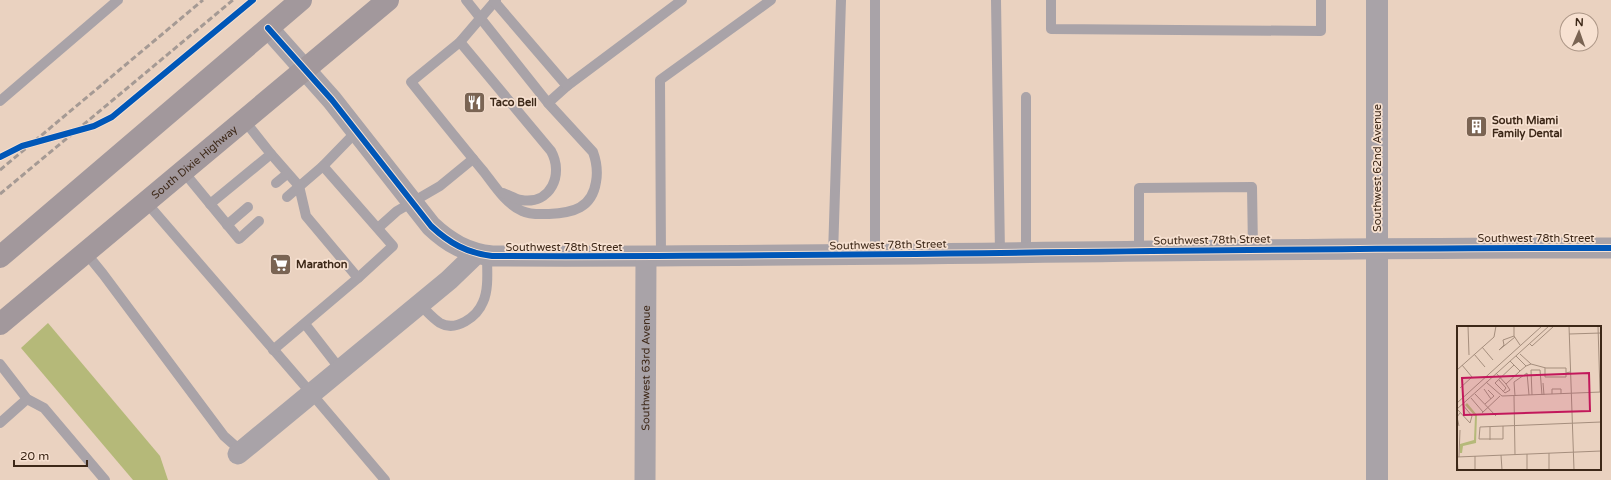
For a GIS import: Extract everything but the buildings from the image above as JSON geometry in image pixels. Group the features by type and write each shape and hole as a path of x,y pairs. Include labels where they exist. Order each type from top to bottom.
{"highway":[{"path":"0,256 301,0"},
{"name":"South Dixie Highway","path":"0,324 388,0"}],"street":[{"name":"Southwest 62nd Avenue","path":"1377,0 1377,480"},
{"name":"Southwest 78th Street","path":"268,28 357,131 431,226 448,242 457,247 482,255 654,257 1377,248 1611,248"},
{"path":"239,452 419,304 482,255"},
{"name":"Southwest 63rd Avenue","path":"645,480 654,257"}],"lane":[{"path":"0,101 118,0"},
{"path":"466,0 480,17 548,103 593,152 597,161 598,172 596,187 591,200 579,208 568,212 539,214 524,212 514,207 500,192 411,82 460,42 480,17 495,1 567,86"},
{"path":"548,103 567,86 682,0"},
{"path":"654,257 660,80 771,0"},
{"path":"833,255 841,0"},
{"path":"875,0 875,255"},
{"path":"996,0 1000,253"},
{"path":"1051,0 1051,29 1321,31 1321,0"},
{"path":"460,42 551,151 556,163 556,176 553,185 540,197 531,200 521,200 500,192"},
{"path":"1026,97 1026,253"},
{"path":"244,120 287,174 299,186 306,216 358,278"},
{"path":"287,197 323,166 357,131"},
{"path":"210,204 271,154"},
{"path":"378,228 397,211 440,186 473,159"},
{"path":"273,350 305,324 393,246 323,166"},
{"path":"184,171 239,239 260,221"},
{"path":"276,183 287,174"},
{"path":"1139,251 1139,188 1252,187 1253,250"},
{"path":"146,202 385,480"},
{"path":"227,225 248,207"},
{"path":"86,253 224,436 239,452"},
{"path":"419,304 433,317 446,325 454,325 471,319 484,302 486,284 482,255"},
{"path":"305,324 340,369"},
{"path":"0,364 27,399 44,408 105,480"},
{"path":"0,423 27,399"}],"shaded area":[{"path":"48,323 160,456 168,480 133,480 21,348"}],"railway":[{"path":"0,170 203,0"},
{"path":"0,194 233,0"}],"cycle path":[{"path":"0,157 22,146 94,126 112,117 253,0"},
{"path":"268,28 332,100 431,226 452,242 466,250 483,255 632,256 1331,249 1611,248"}],"place":[{"name":"Taco Bell","path":"475,102"},
{"name":"South Miami Family Dental","path":"1476,126"},
{"name":"Marathon","path":"280,264"}]}
